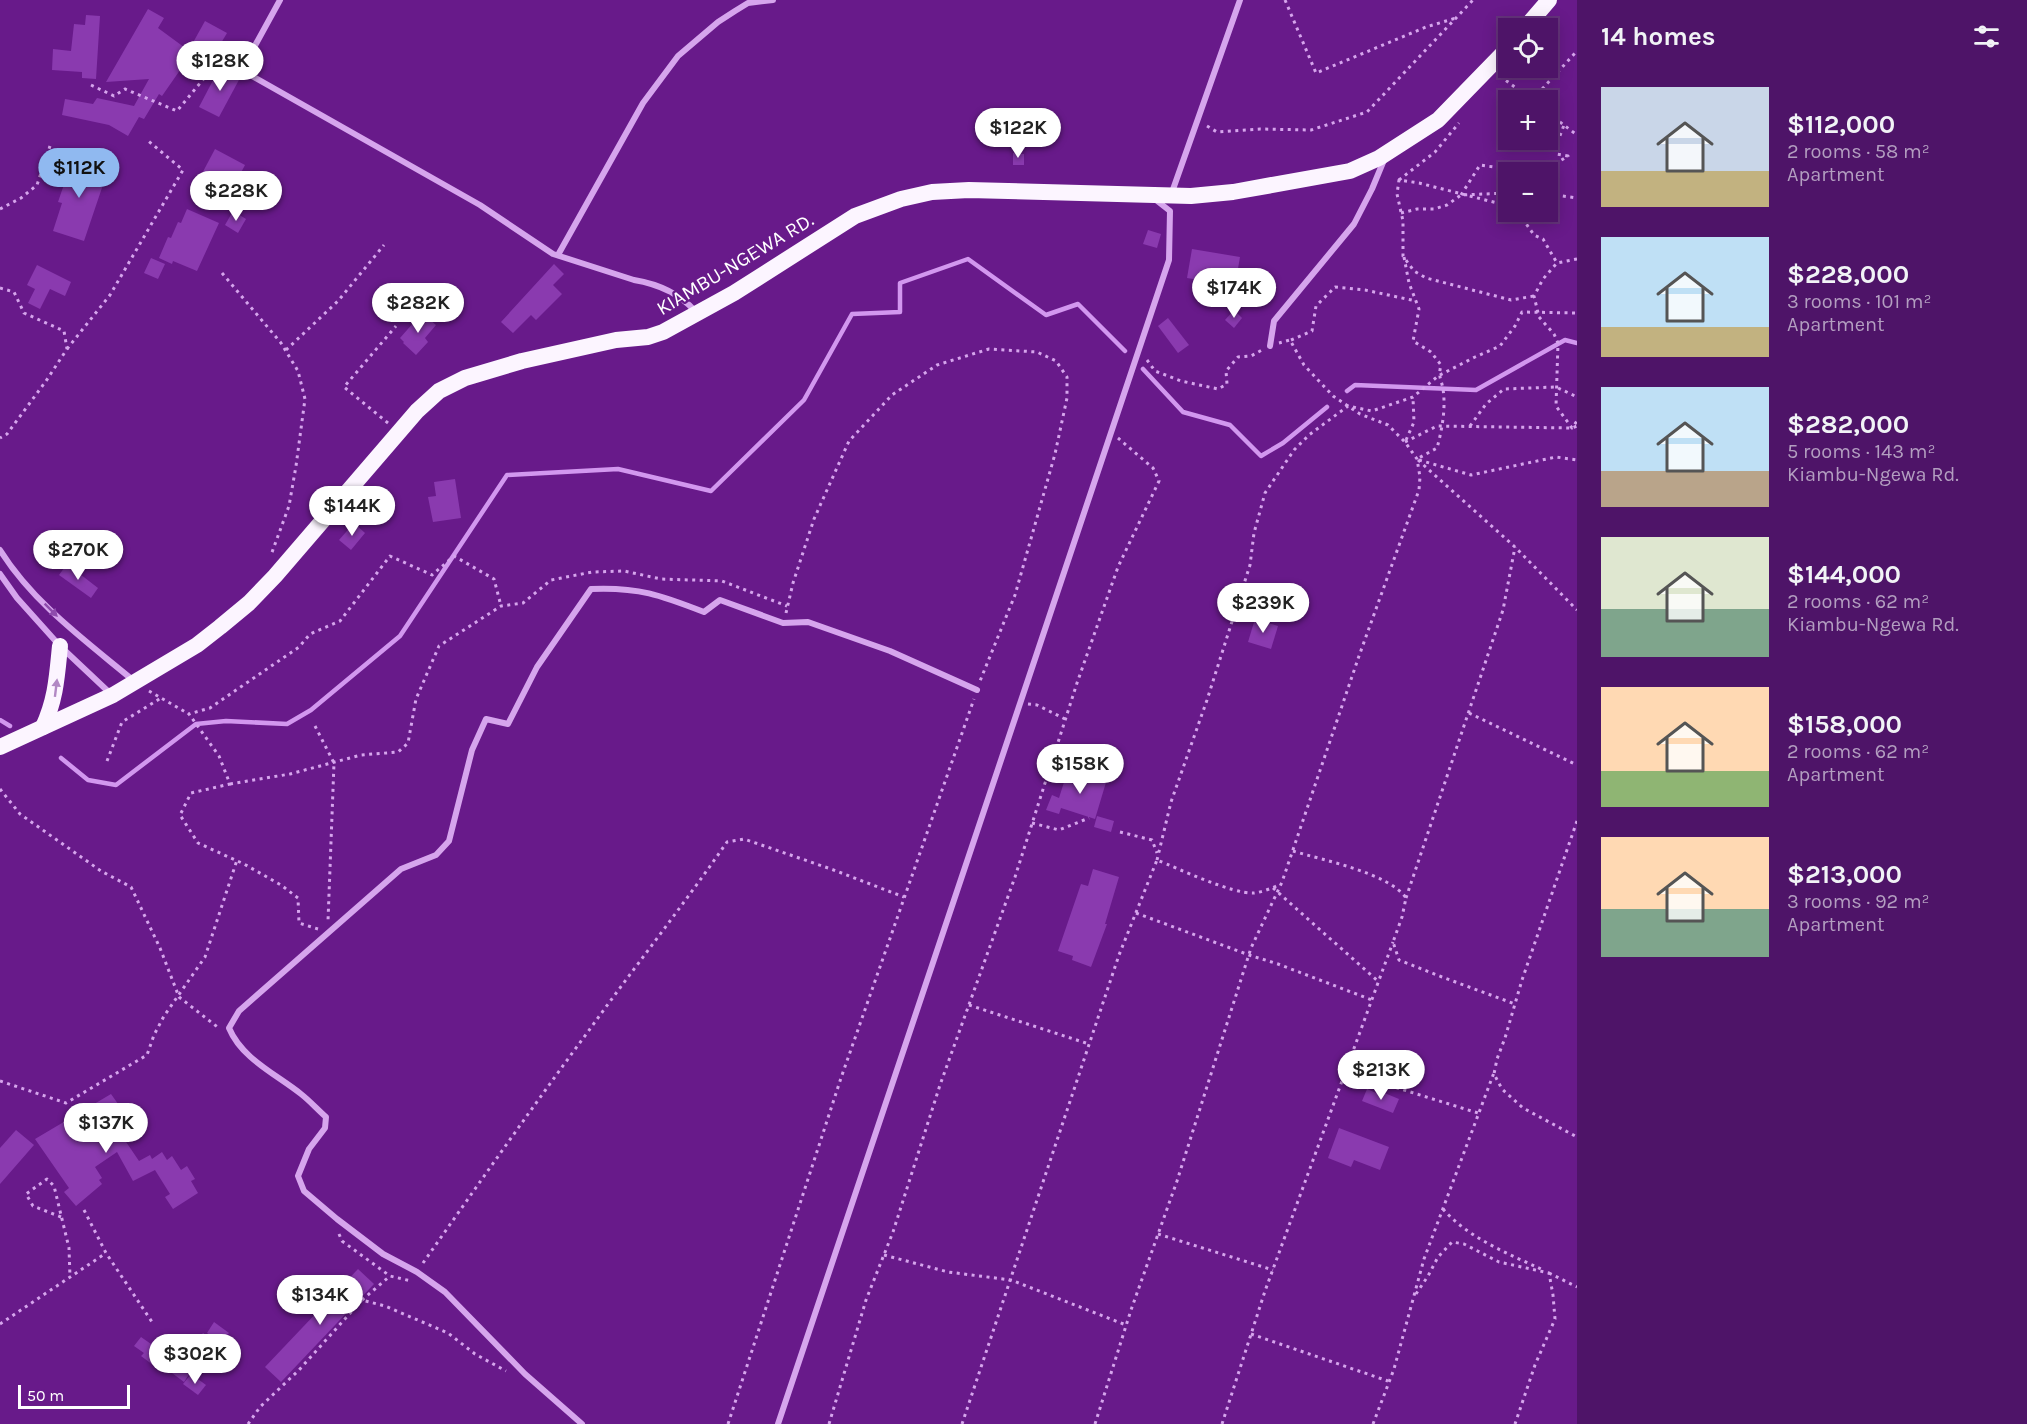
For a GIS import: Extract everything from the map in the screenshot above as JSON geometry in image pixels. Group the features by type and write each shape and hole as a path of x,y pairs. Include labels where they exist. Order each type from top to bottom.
{"highway":[{"path":"1534,18 1549,0"},
{"name":"KIAMBU-NGEWA RD.","path":"0,747 113,695 196,645 249,603 417,411 439,392 465,378 522,361 616,340 648,337 663,332 697,314 855,216 901,199 933,192 969,190 1191,196 1233,192 1350,171 1386,154 1438,120 1498,60"},
{"path":"43,727 52,708 60,646"}],"street":[{"path":"280,0 246,62 246,68 252,76 480,205 558,255 634,280 647,282 675,293 685,300 697,314"},
{"path":"558,255 643,103 678,56 718,22 748,3 773,0"},
{"path":"1170,195 1240,0"},
{"path":"1270,346 1274,321 1354,224 1372,189 1386,154"},
{"path":"778,1424 1169,260 1170,211 1160,202 1141,195"},
{"path":"0,550 10,567 55,615 134,682"},
{"path":"0,574 17,598 60,646 113,695"},
{"path":"582,1424 525,1374 439,1288 417,1272 383,1254 304,1191 298,1176 309,1149 325,1128 326,1117 301,1094 260,1066 234,1039 229,1028 239,1011 401,868 436,855 449,840 472,750 486,719 508,724 537,667 591,589 619,588 646,591 704,612 720,600 783,623 808,622 890,651 977,690"}],"path":[{"path":"1285,0 1316,73 1426,27 1456,18"},
{"path":"1197,120 1217,132 1260,129 1311,130 1367,112 1473,0"},
{"path":"1541,90 1577,51"},
{"path":"91,85 114,96 125,89 177,111 220,58 246,68"},
{"path":"1490,68 1519,90"},
{"path":"1558,120 1577,135"},
{"path":"1401,213 1447,205 1461,195 1480,165 1528,172 1550,167 1568,156 1557,154 1558,141 1564,125"},
{"path":"0,438 7,434 14,425 67,349 110,295 183,170 146,139"},
{"path":"0,209 21,198 37,185 50,146"},
{"path":"1417,459 1437,448 1442,426 1443,389 1438,376 1441,365 1431,352 1413,341 1419,309 1403,256 1401,213 1397,194 1400,180 1498,203"},
{"path":"1461,195 1498,193"},
{"path":"1558,195 1577,198"},
{"path":"1525,222 1534,235 1543,239 1557,263"},
{"path":"285,350 338,301 384,245"},
{"path":"1403,256 1414,271 1426,278 1511,300 1534,296"},
{"path":"1572,428 1556,406 1558,343 1554,334 1539,317 1534,296 1543,279 1557,263 1577,260"},
{"path":"222,273 254,309 285,350 298,371 305,399 288,506 270,559"},
{"path":"1139,349 1155,371 1180,381 1218,389 1227,384 1226,371 1238,357 1251,356 1270,346 1312,331 1316,306 1335,287 1365,290 1416,301"},
{"path":"0,288 14,292 24,313 64,331 67,349"},
{"path":"962,1424 1089,1044 1157,860 1171,802 1207,700 1250,565 1254,533 1265,494 1294,450 1309,435 1348,406 1372,411 1413,397 1438,376 1500,346 1522,312 1577,313"},
{"path":"396,326 344,387 398,432"},
{"path":"1290,340 1304,365 1333,396 1360,414 1388,425 1405,442 1417,459 1515,548 1577,610"},
{"path":"728,1424 841,1078 977,690 1015,595 1055,454 1067,398 1067,377 1056,361 1037,352 989,349 937,365 892,395 849,441 814,519 793,583 783,623"},
{"path":"1470,426 1486,404 1504,389 1556,387 1577,397"},
{"path":"1405,442 1414,422 1413,397"},
{"path":"1572,428 1577,421"},
{"path":"1405,442 1437,426 1572,428 1577,426"},
{"path":"829,1424 866,1299 893,1232 940,1084 1032,823 1065,719 1119,567 1159,481 1153,468 1110,432"},
{"path":"1417,459 1471,475 1556,457 1577,460"},
{"path":"1095,1424 1126,1325 1177,1181 1249,955 1282,882 1359,656 1419,490 1420,477 1417,459"},
{"path":"1222,1424 1273,1270 1394,942 1406,898 1503,610 1515,548"},
{"path":"189,714 210,708 299,647 310,634 340,621 390,556 432,575 454,556 494,579 501,606"},
{"path":"315,726 334,764 328,932 299,924 298,898 281,885 237,860 198,843 180,816 191,793 334,764 361,754 398,752 408,743 416,699 439,646 501,606 523,603 551,580 592,572 624,571 661,579 722,581 787,606"},
{"path":"134,682 189,714 219,756 230,784"},
{"path":"107,761 122,722 161,698"},
{"path":"1020,703 1037,705 1065,719"},
{"path":"1469,713 1577,765"},
{"path":"0,789 20,814 100,871 131,887 160,948 178,997 234,1039"},
{"path":"1032,823 1059,830 1089,818"},
{"path":"1373,1424 1389,1381 1424,1259 1495,1070 1577,821"},
{"path":"1120,832 1152,840 1158,854"},
{"path":"417,1272 494,1159 524,1122 585,1034 727,842 744,839 904,897"},
{"path":"1293,851 1366,873 1399,888 1406,898"},
{"path":"0,1081 66,1103 147,1055 159,1025 205,957 237,860"},
{"path":"1157,860 1233,889 1253,893 1273,888 1282,882"},
{"path":"1273,888 1378,982"},
{"path":"1136,913 1372,1000"},
{"path":"1394,942 1400,960 1442,978 1515,1004"},
{"path":"969,1005 1089,1044"},
{"path":"1495,1070 1494,1074 1502,1089 1523,1108 1577,1137"},
{"path":"1346,1072 1479,1113"},
{"path":"61,1216 33,1206 26,1194 47,1179 54,1186 69,1248 70,1277"},
{"path":"1443,1209 1451,1219 1475,1235 1512,1256 1577,1287"},
{"path":"84,1210 106,1253 152,1322"},
{"path":"1158,1234 1273,1270"},
{"path":"1414,1298 1438,1257 1452,1242 1464,1244 1499,1262 1549,1273"},
{"path":"0,1324 106,1253"},
{"path":"884,1255 948,1272 1011,1280 1126,1325"},
{"path":"1515,1424 1535,1365 1555,1319 1549,1273"},
{"path":"248,1424 260,1407 299,1370 362,1300 390,1276 439,1288"},
{"path":"362,1300 386,1306 448,1333 475,1353 515,1376"},
{"path":"1251,1334 1389,1381"}],"building":[{"path":"148,9 164,18 158,28 192,53 162,96 159,94 144,119 139,117 128,136 109,125 62,115 65,99 93,104 97,98 134,106 149,79 106,82"},
{"path":"86,15 100,16 96,79 82,78 82,72 52,70 53,49 71,51 74,24 85,25"},
{"path":"205,21 227,33 211,60 190,48"},
{"path":"220,67 240,78 219,117 199,107"},
{"path":"215,149 245,165 228,197 198,181"},
{"path":"1013,153 1024,154 1024,165 1013,165"},
{"path":"73,158 108,170 84,241 53,231 62,203 58,202"},
{"path":"187,209 219,223 197,271 159,258 168,237 171,238"},
{"path":"233,211 246,219 238,233 225,225"},
{"path":"1148,230 1161,234 1157,248 1143,244"},
{"path":"1192,249 1240,257 1235,286 1187,278"},
{"path":"151,258 165,264 158,279 144,273"},
{"path":"554,264 564,274 553,285 562,294 536,320 531,315 513,333 501,322"},
{"path":"37,265 71,282 65,296 50,289 40,309 28,303 35,289 27,285"},
{"path":"1234,310 1242,318 1234,328 1225,320"},
{"path":"422,313 436,325 425,338 428,342 416,355 400,338"},
{"path":"1168,318 1189,345 1178,353 1158,326"},
{"path":"455,479 461,518 433,522 428,497 436,496 434,482"},
{"path":"383,489 394,498 381,514 370,505"},
{"path":"354,523 365,533 351,550 339,540"},
{"path":"67,564 98,588 91,598 59,575"},
{"path":"1255,619 1278,626 1271,649 1248,642"},
{"path":"1074,769 1107,779 1095,819 1061,808 1059,814 1046,810 1052,795 1059,798 1065,779 1070,780"},
{"path":"1097,816 1114,821 1111,832 1094,827"},
{"path":"1093,869 1119,877 1105,924 1107,924 1091,967 1072,960 1073,956 1058,951 1081,884 1088,886"},
{"path":"1367,1089 1399,1099 1393,1113 1362,1101"},
{"path":"111,1094 133,1125 120,1133 139,1161 150,1155 152,1159 162,1152 167,1160 172,1156 181,1170 187,1166 195,1179 191,1181 198,1193 173,1209 165,1197 170,1194 155,1170 133,1181 117,1152 95,1167 102,1178 99,1180 102,1184 76,1206 64,1192 69,1188 35,1139"},
{"path":"1339,1128 1389,1147 1380,1170 1354,1160 1351,1167 1328,1158"},
{"path":"16,1130 34,1145 0,1184 0,1148"},
{"path":"358,1269 374,1284 281,1382 265,1367"},
{"path":"214,1322 229,1333 221,1343 207,1333"},
{"path":"203,1333 214,1341 206,1352 195,1344"},
{"path":"141,1337 151,1344 153,1341 165,1350 163,1353 190,1373 184,1382 156,1361 153,1365 141,1356 144,1353 134,1346"},
{"path":"191,1374 206,1385 198,1395 183,1384"}],"waterway":[{"path":"61,758 88,780 116,785 196,724 226,721 287,724 311,710 400,636 507,475 618,469 711,491 804,400 852,314 900,312 900,283 968,259 1046,315 1078,304 1125,351"},
{"path":"1347,391 1355,385 1476,390 1565,340 1577,343"},
{"path":"1143,369 1183,412 1230,425 1261,456 1283,443 1327,407"},
{"path":"0,720 10,726"}]}
